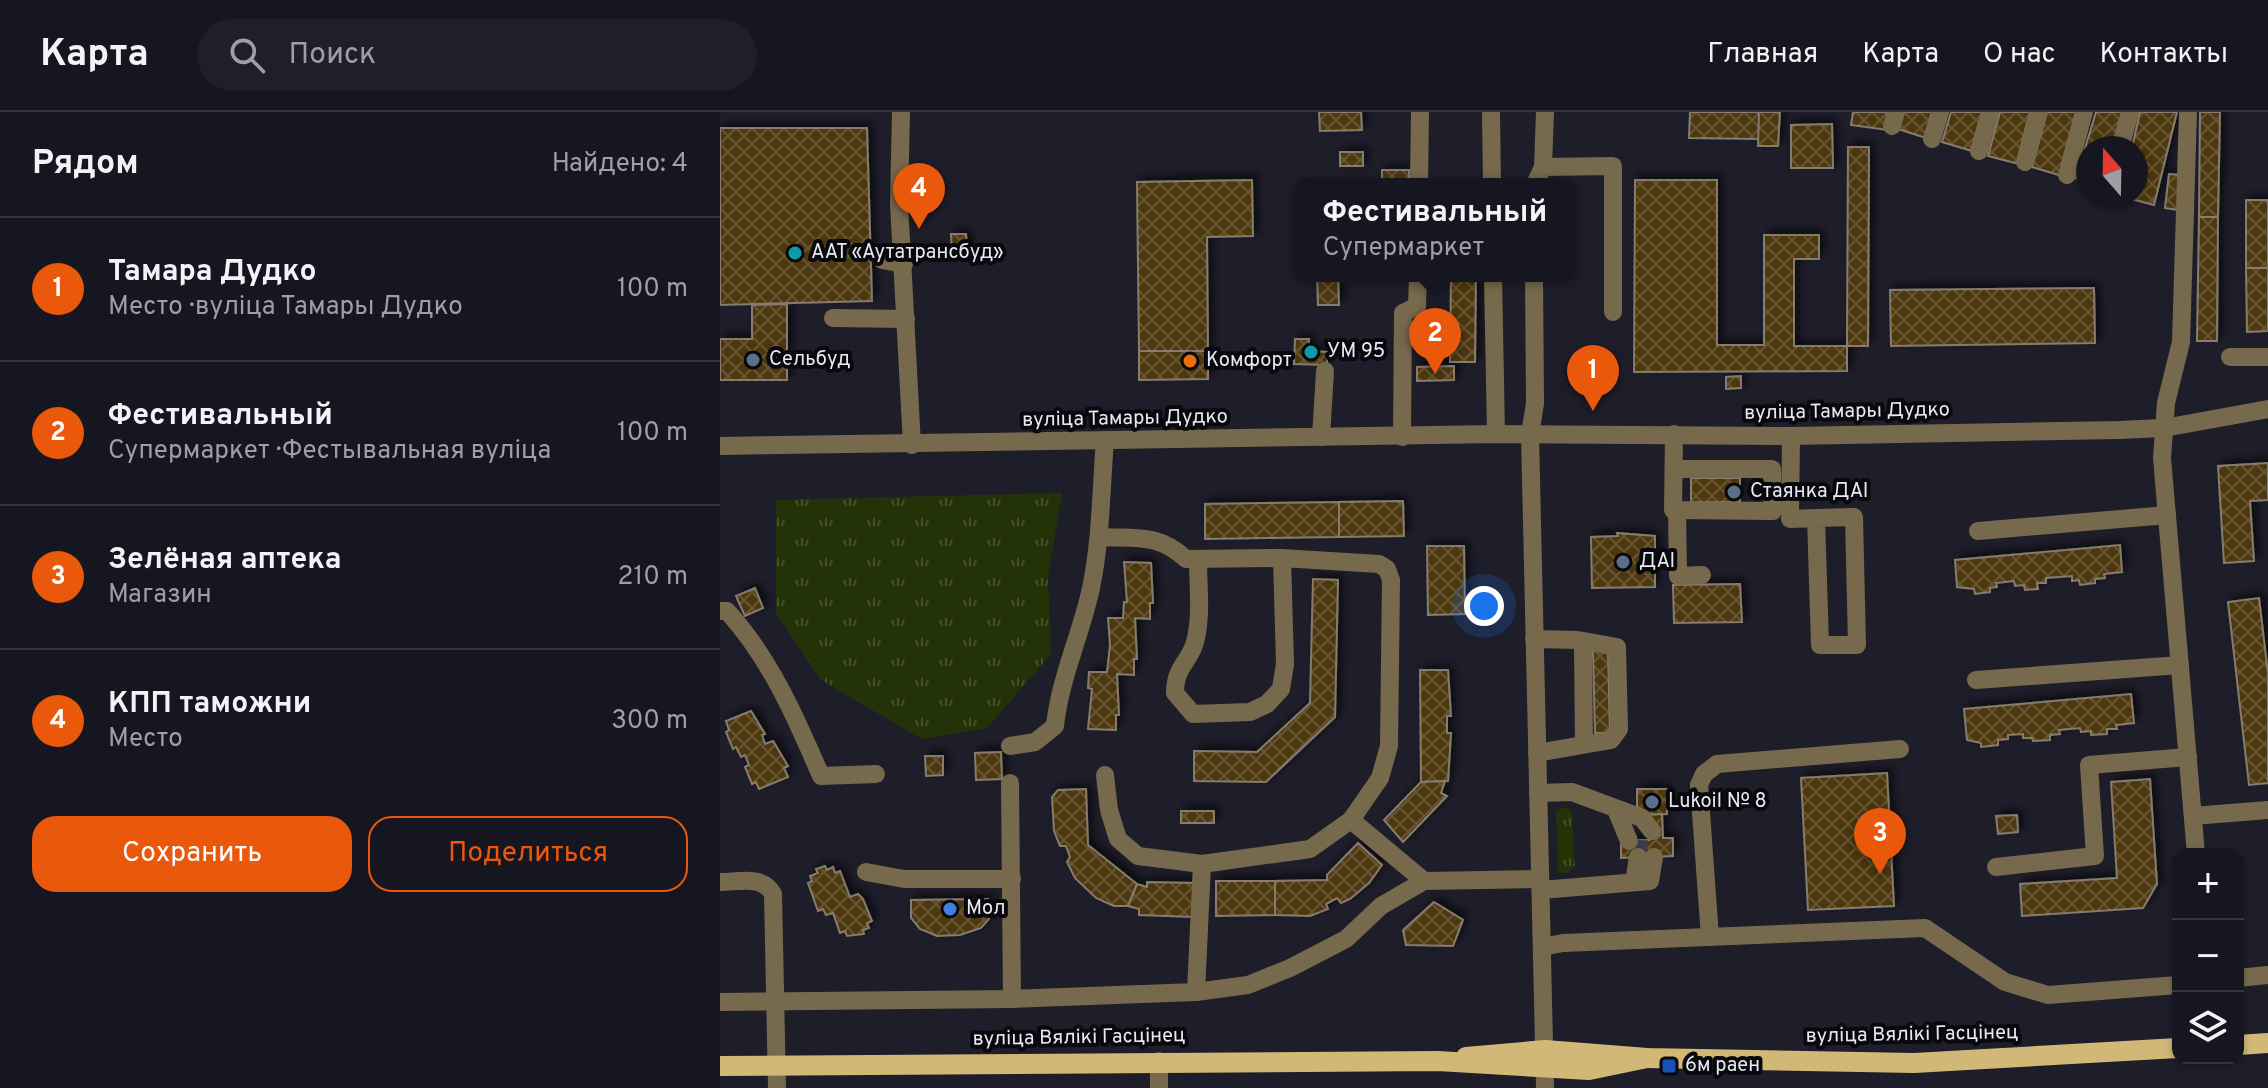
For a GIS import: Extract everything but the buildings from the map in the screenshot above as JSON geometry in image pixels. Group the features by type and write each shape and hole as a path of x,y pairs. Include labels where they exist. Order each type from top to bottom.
{"main road":[{"path":"2244,1045 2268,1043"},
{"name":"вуліца Вялікі Гасцінец","path":"720,1066 1438,1061 1497,1051 1545,1069 1647,1058 1914,1063 2172,1048"}],"street":[{"path":"901,112 899,203 912,445"},
{"path":"1419,178 1420,112"},
{"path":"1491,112 1492,178"},
{"path":"1545,112 1539,176 1613,166 1613,312"},
{"path":"1932,139 1940,112"},
{"path":"1979,151 1990,112"},
{"path":"2025,162 2038,112"},
{"path":"2067,175 2084,112"},
{"path":"2123,136 2130,112"},
{"path":"2188,112 2181,342 2166,403 2162,458 2196,848"},
{"path":"882,260 904,264"},
{"path":"1402,437 1403,313 1417,306 1418,282"},
{"path":"1493,282 1496,434"},
{"path":"1534,282 1535,403 1530,435 1545,1069"},
{"path":"833,318 906,319"},
{"path":"2230,357 2268,357"},
{"path":"1321,437 1325,371"},
{"name":"вуліца Тамары Дудко","path":"720,446 1496,434 1791,436 2164,428 2268,409"},
{"path":"1674,434 1673,510 1773,511 1772,469 1675,469"},
{"path":"1791,436 1790,519 1816,518 1854,517 1857,645 1820,645 1816,518"},
{"path":"1010,746 1035,742 1055,726 1058,698 1091,590 1099,537 1105,440"},
{"path":"1677,510 1678,576 1702,575"},
{"path":"1978,531 2167,515"},
{"path":"1099,537 1159,539 1170,543 1186,559 1282,558 1379,564 1387,569 1391,580 1389,746 1380,778 1351,820 1310,849 1202,864 1138,856 1118,839 1109,810 1105,775"},
{"path":"1198,559 1195,645 1179,666 1175,681 1175,693 1193,714 1250,712 1267,704 1281,689 1285,664 1282,558"},
{"path":"720,611 727,611 738,623 788,701 821,776 876,774"},
{"path":"1534,639 1617,647 1619,729 1611,740 1537,753"},
{"path":"1583,643 1584,744"},
{"path":"1976,680 2180,665"},
{"path":"1710,937 1699,785 1704,774 1717,764 1900,749"},
{"path":"1996,867 2095,856 2089,765 2188,757"},
{"path":"1010,783 1012,999"},
{"path":"720,1002 1012,999 1196,992 1248,985 1290,968 1346,939 1381,906 1424,881 1540,884 1629,882 1640,847 1626,814 1572,792 1538,793"},
{"path":"2193,816 2268,810"},
{"path":"1351,820 1424,881"},
{"path":"1196,992 1202,864"},
{"path":"866,872 904,879 1012,879"},
{"path":"720,882 761,881 769,885 773,894 777,1088"},
{"path":"1542,947 1563,943 1925,928 2005,982 2048,995 2172,985"},
{"path":"2244,977 2268,975"},
{"path":"2268,1043 2268,1052"},
{"path":"1159,1061 1159,1088"}],"green space":[{"path":"1062,493 1048,575 1051,654 987,728 922,739 821,680 776,613 776,500"},
{"path":"1568,808 1572,813 1575,866 1568,873 1558,873 1556,811"}],"tunnel":[{"path":"1638,857 1639,840"}],"place":[{"name":"КПП таможни","path":"919,229"},
{"name":"ААТ «Аутатрансбуд»","path":"795,253"},
{"name":"УМ 95","path":"1311,352"},
{"name":"Сельбуд","path":"753,360"},
{"name":"Комфорт","path":"1190,361"},
{"name":"Фестивальный","path":"1435,374"},
{"name":"Тамара Дудко","path":"1593,411"},
{"name":"Стаянка ДАІ","path":"1734,492"},
{"name":"ДАІ","path":"1623,562"},
{"name":"Lukoil № 8","path":"1652,802"},
{"name":"Зелёная аптека","path":"1880,874"},
{"name":"Мол","path":"950,909"},
{"name":"6м раен","path":"1669,1066"}]}
